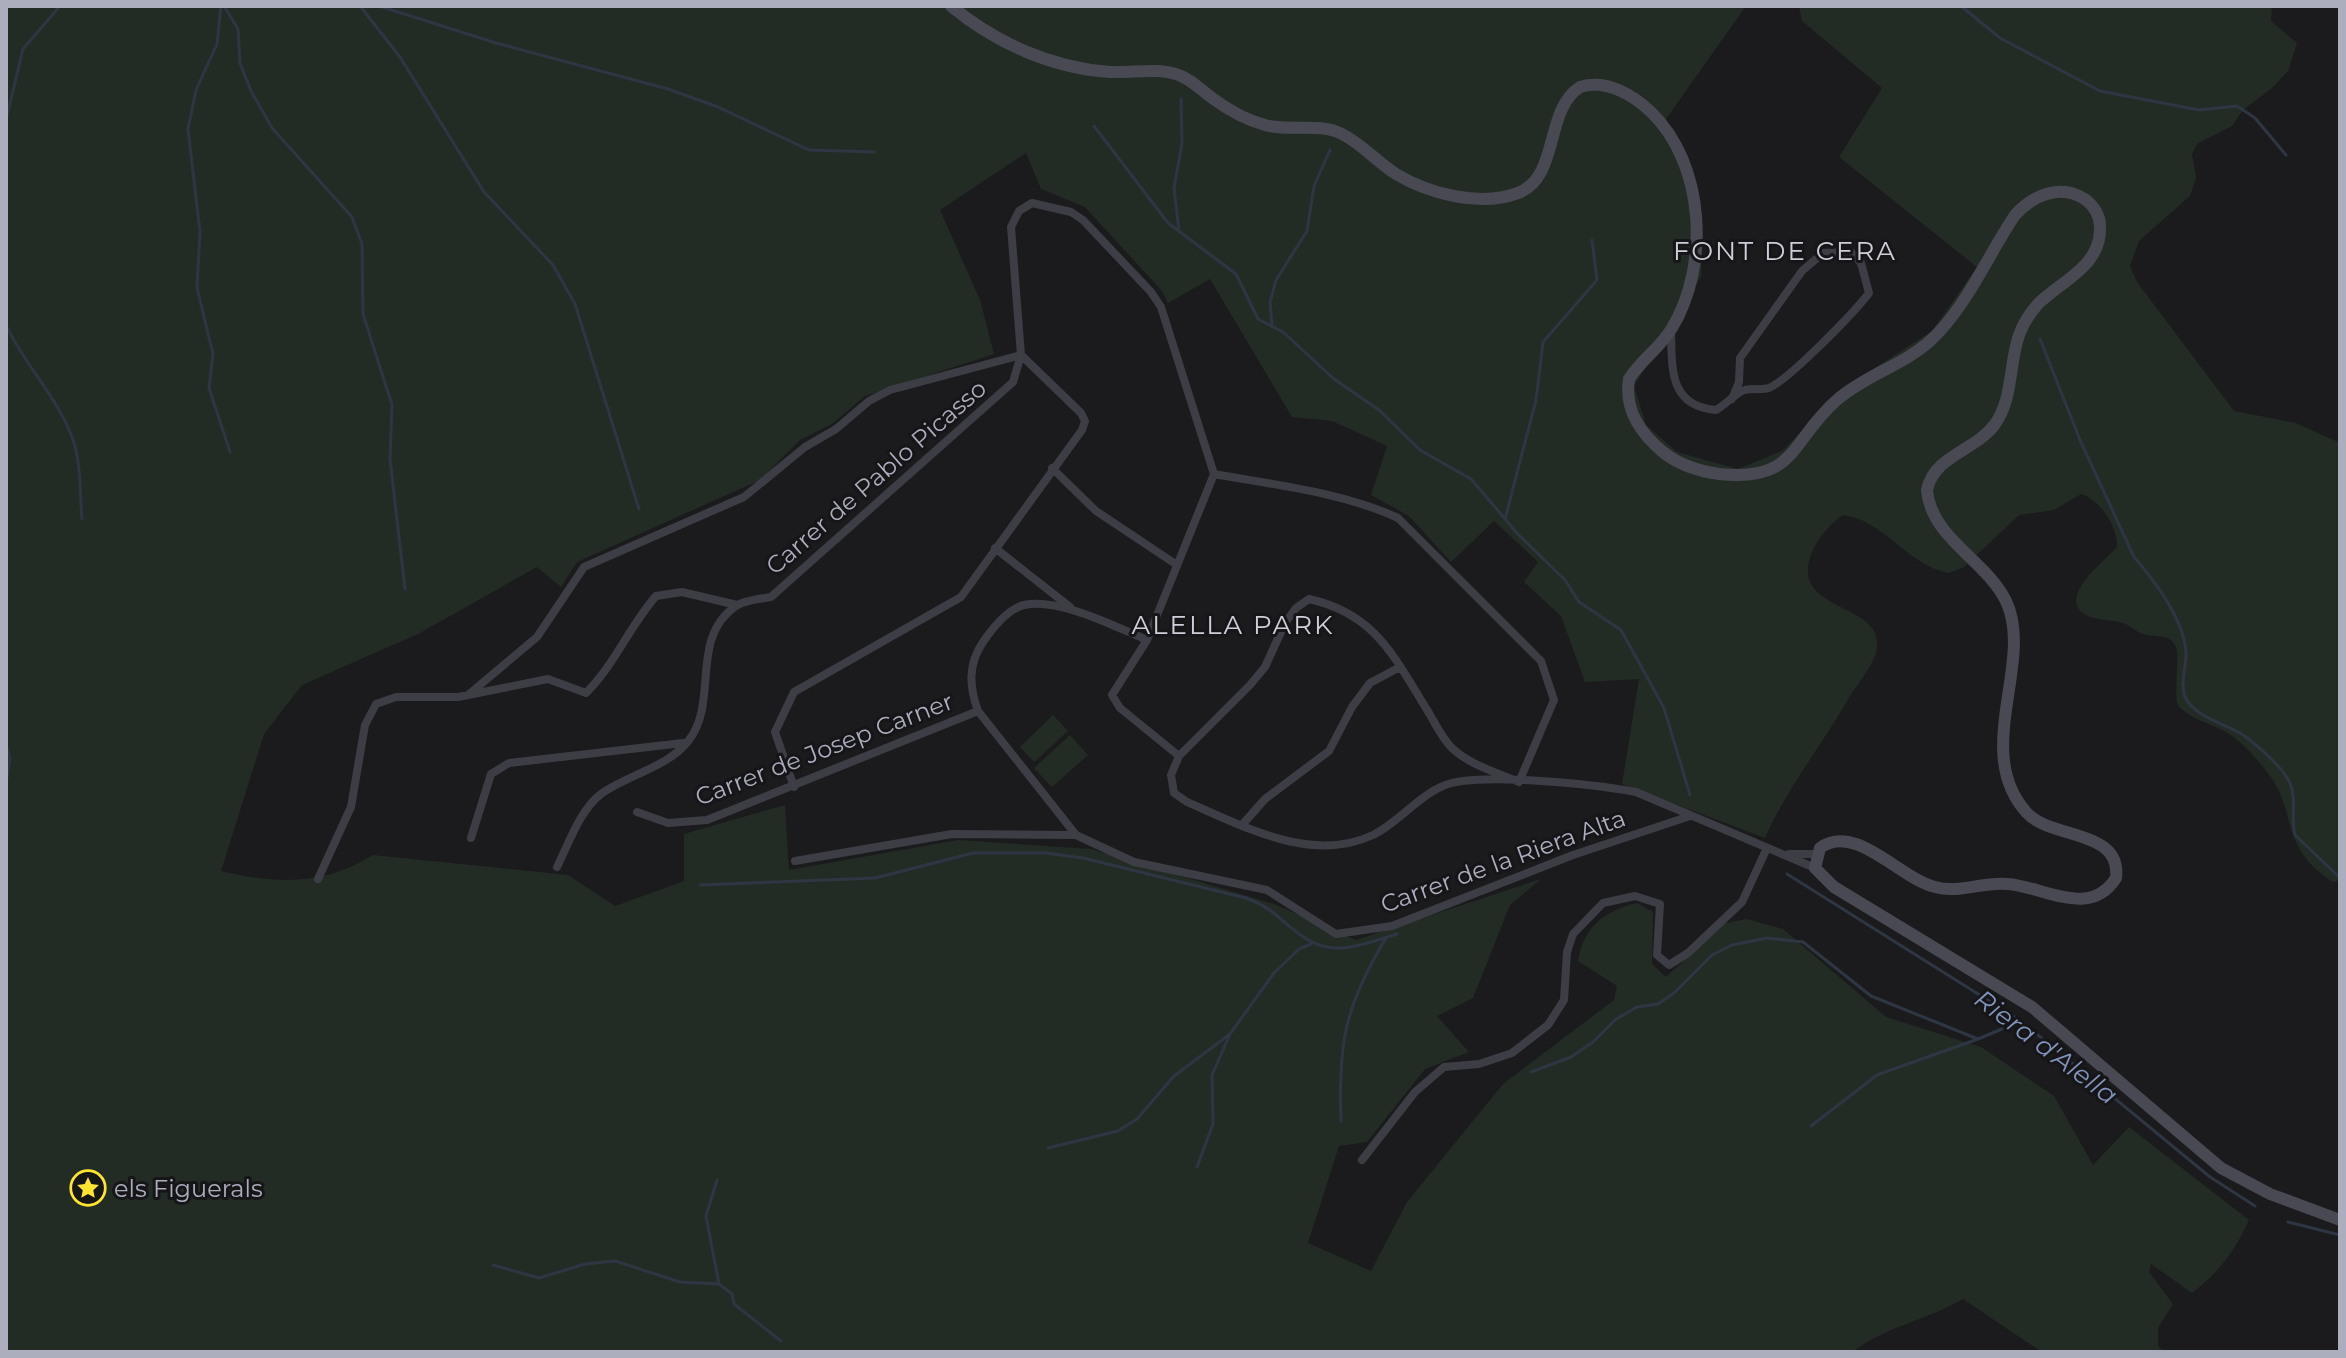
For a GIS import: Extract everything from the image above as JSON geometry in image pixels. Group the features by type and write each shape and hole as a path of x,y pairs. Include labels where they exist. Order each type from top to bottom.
{"main road":[{"path":"951,6 984,32 1048,60 1091,71 1176,74 1223,106 1257,123 1287,129 1323,128 1340,133 1410,182 1468,197 1503,197 1525,189 1543,166 1561,108 1572,92 1589,84 1618,90 1644,105 1665,127 1680,154 1694,201 1696,253 1681,310 1671,330 1629,379 1629,401 1635,422 1654,445 1687,466 1744,476 1764,473 1791,455 1810,428 1847,391 1930,340 2015,215 2030,201 2051,192 2070,193 2091,205 2100,220 2099,242 2089,261 2038,304 2025,322 2018,336 2004,405 1995,425 1973,445 1939,467 1927,490 1934,517 1995,583 2010,613 2013,638 2003,758 2012,792 2033,819 2054,831 2089,838 2108,849 2116,864 2116,878 2101,893 2086,899 2061,897 2007,883 1939,889 1845,840 1827,843 1816,854 1815,868 1834,887 2032,1007 2221,1168 2270,1194 2340,1220"}],"street":[{"path":"794,787 775,732 794,692 961,597 1082,430 1085,421 1021,355 1011,227 1019,211 1032,203 1046,204 1083,220 1161,307 1214,474 1147,640 1112,695 1120,708 1179,756"},
{"path":"1671,330 1672,360 1679,392 1686,402 1716,410 1732,399 1741,392 1768,389 1869,293 1867,277 1851,252 1823,253 1802,271 1740,358 1739,382 1732,399"},
{"path":"468,695 537,637 584,567 744,497 805,447 836,429 869,401 890,390 1021,355"},
{"name":"Carrer de Pablo Picasso","path":"737,605 771,597 1013,382 1021,355"},
{"path":"1052,468 1096,511 1177,565"},
{"path":"1214,474 1313,493 1378,509 1398,518 1541,661 1554,700 1519,782"},
{"path":"995,548 1071,608 1147,640"},
{"path":"318,879 351,807 370,709 396,697 446,699 548,679 586,693 608,670 642,613 656,596 682,592 737,605 708,645 701,722 688,743 601,794 576,829 557,867"},
{"path":"1519,782 1452,749 1384,641 1360,618 1332,604 1309,599 1296,608 1285,623 1265,667 1179,756 1171,775 1174,793 1242,825 1276,839 1340,845 1374,835 1442,786 1461,781 1519,782 1558,781 1636,792 1815,868"},
{"path":"978,711 969,687 976,653 993,627 1023,605 1071,608"},
{"path":"1242,825 1274,792 1329,751 1340,736 1352,707 1370,683 1400,667"},
{"name":"Carrer de Josep Carner","path":"637,812 668,823 707,820 978,711"},
{"name":"Carrer de la Riera Alta","path":"978,711 1076,835 1134,862 1267,890 1336,934 1392,926 1573,855 1691,816"},
{"path":"471,838 491,774 509,763 688,743"},
{"path":"795,861 952,834 1076,835"},
{"path":"1362,1160 1415,1092 1444,1067 1479,1064 1512,1053 1548,1025 1564,1000 1567,952 1573,934 1603,903 1635,896 1660,904 1657,955 1669,965 1688,953 1742,902 1767,848"},
{"path":"1782,855 1816,854"}],"shaded area":[{"path":"6,6 1746,6 1666,119 1702,235 1701,277 1634,386 1646,425 1677,452 1738,469 1782,451 1844,388 1932,331 1977,267 1839,157 1882,88 1802,21 1799,6 2272,6 2271,21 2297,43 2288,71 2243,110 2232,126 2197,144 2192,154 2196,178 2190,196 2139,241 2130,266 2137,282 2234,411 2296,423 2340,443 2340,880 2333,882 2315,869 2304,855 2296,842 2277,786 2250,752 2231,735 2178,706 2177,650 2172,641 2143,634 2123,623 2088,616 2079,609 2076,600 2085,580 2117,547 2117,539 2106,515 2095,502 2081,494 2054,510 2019,515 1964,567 1949,573 1921,562 1858,519 1843,515 1829,527 1812,552 1808,572 1812,586 1823,597 1865,621 1875,632 1876,654 1793,785 1765,838 1622,784 1639,679 1585,682 1561,616 1524,582 1538,562 1494,521 1451,562 1409,516 1371,495 1387,446 1332,421 1292,417 1210,279 1168,303 1162,291 1085,207 1041,189 1026,153 940,210 980,300 994,354 865,396 832,424 800,440 760,480 577,562 561,587 537,567 418,634 302,685 264,734 221,871 299,880 336,872 373,855 568,875 615,906 684,881 684,834 785,805 789,870 958,840 1091,849 1274,904 1356,940 1541,879 1510,905 1473,998 1437,1016 1469,1052 1425,1069 1367,1142 1339,1146 1308,1243 1371,1271 1407,1202 1503,1084 1614,1000 1617,986 1578,961 1585,938 1597,922 1637,903 1653,912 1652,964 1666,977 1725,923 1747,919 1783,929 1886,1017 1981,1047 2054,1096 2093,1165 2129,1127 2249,1220 2238,1242 2218,1269 2192,1293 2151,1264 2149,1272 2173,1304 2158,1328 2158,1346 2164,1352 2042,1352 1963,1299 1893,1329 1853,1352 6,1352"},
{"path":"1053,715 1068,731 1034,762 1020,747"},
{"path":"1070,735 1088,755 1052,787 1034,768"}],"waterway":[{"path":"6,120 23,49 60,6"},
{"path":"221,6 217,44 196,90 188,129 200,232 197,288 213,354 209,388 230,452"},
{"path":"224,6 238,29 240,63 251,91 272,128 352,217 362,244 363,314 392,405 390,459 405,589"},
{"path":"360,6 400,57 484,192 553,265 575,304 639,509"},
{"path":"379,6 496,43 668,89 718,107 809,150 874,152"},
{"path":"1961,6 2000,38 2100,91 2199,110 2237,106 2255,118 2286,155"},
{"path":"1179,231 1174,188 1182,143 1181,99"},
{"path":"1094,126 1168,223 1236,274 1258,319 1283,332 1334,379 1379,410 1420,450 1471,479 1517,533 1565,580 1579,602 1621,630 1664,708 1690,795"},
{"path":"1272,324 1270,302 1276,280 1307,231 1314,186 1330,150"},
{"path":"1505,519 1536,400 1543,342 1597,280 1592,240"},
{"path":"6,325 71,433 79,467 82,519"},
{"path":"2040,339 2080,440 2134,557 2175,615 2186,654 2185,697 2196,710 2246,737 2281,769 2292,788 2295,835 2340,878"},
{"path":"6,745 10,758 6,784"},
{"path":"700,885 875,878 973,853 1046,853 1083,858 1246,898 1266,908 1303,937 1322,946 1344,948 1397,934"},
{"name":"Riera d'Alella","path":"1787,874 2021,1021 2210,1177 2255,1206"},
{"path":"1341,1121 1341,1069 1347,1026 1361,984 1386,938"},
{"path":"1531,1072 1571,1057 1593,1042 1616,1019 1637,1007 1658,1004 1674,993 1712,955 1732,945 1767,938 1803,942 1871,996 1978,1039 2021,1021"},
{"path":"1048,1148 1118,1131 1137,1119 1174,1076 1230,1034 1274,973 1299,949 1311,944"},
{"path":"1197,1167 1213,1124 1212,1075 1230,1034"},
{"path":"1811,1126 1877,1075 1978,1039"},
{"path":"717,1180 706,1216 719,1284"},
{"name":"Riera d'Alella","path":"2288,1222 2340,1235"},
{"path":"493,1265 539,1278 585,1264 615,1261 680,1282 719,1284 732,1294 734,1304 781,1341"}],"place":[{"name":"els Figuerals","path":"88,1188"}],"district":[{"name":"FONT DE CERA","path":"1785,251"},
{"name":"ALELLA PARK","path":"1233,625"}]}
